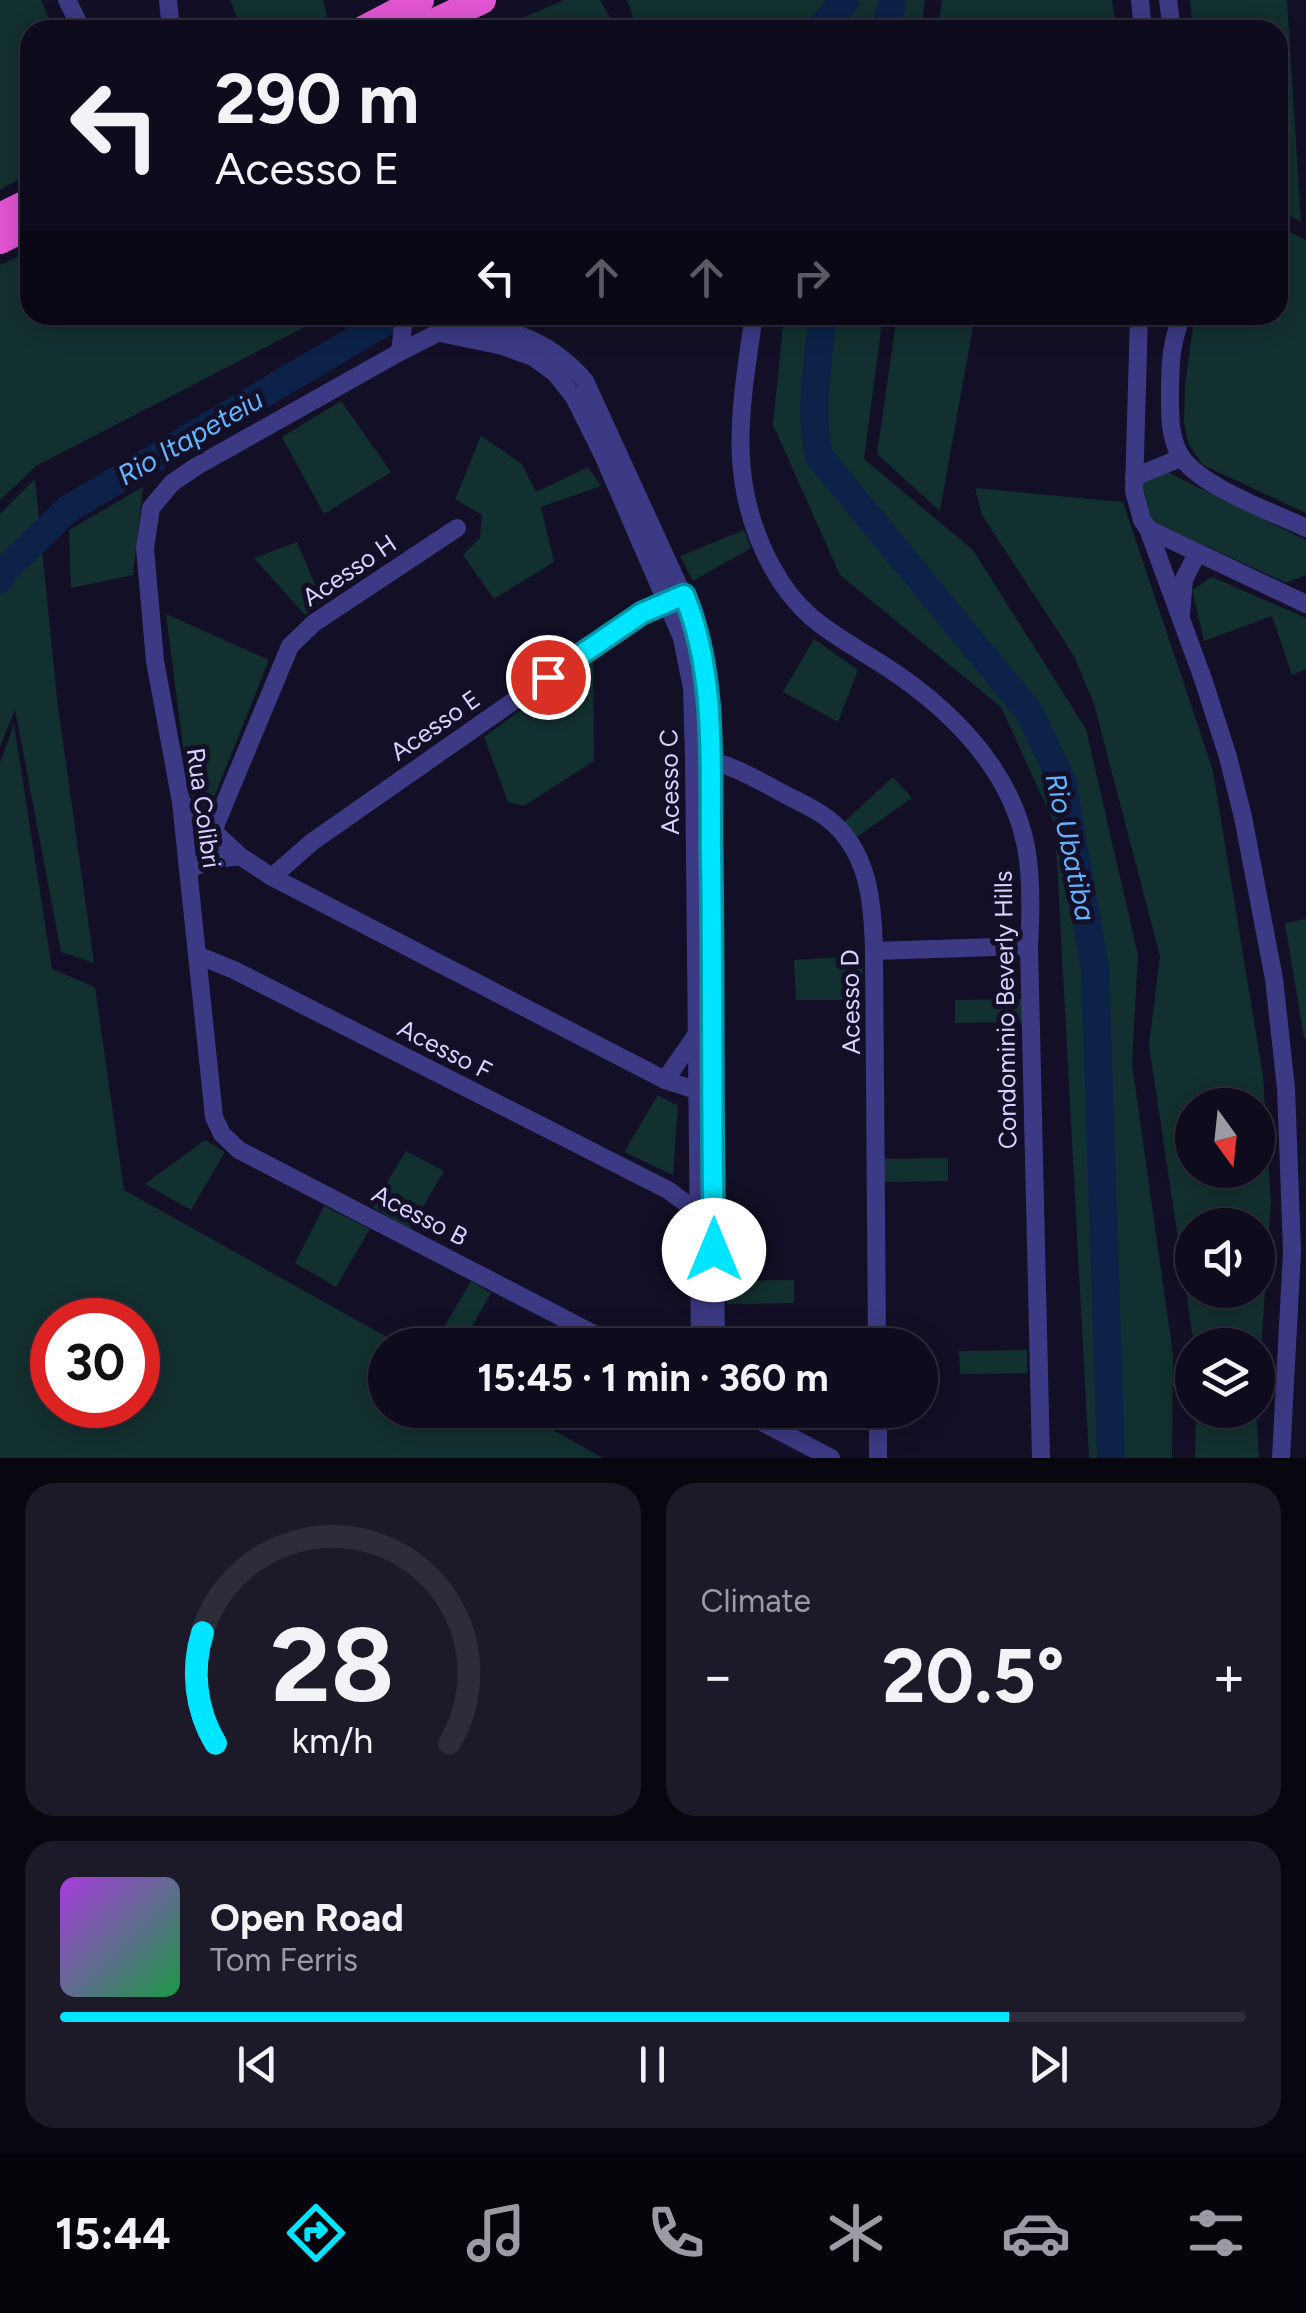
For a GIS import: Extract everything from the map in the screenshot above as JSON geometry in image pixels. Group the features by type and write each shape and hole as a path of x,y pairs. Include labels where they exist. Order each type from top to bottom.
{"highway":[{"path":"382,20 420,0"},
{"path":"439,20 482,0"}],"street":[{"path":"400,352 402,325"},
{"path":"416,325 433,336"},
{"path":"400,352 454,325"},
{"name":"Acesso C","path":"525,325 585,381 675,598 690,674 702,759 707,1094 701,1328"},
{"name":"Condominio Beverly Hills","path":"753,325 739,444 748,499 764,550 781,582 817,625 873,658 943,710 972,739 995,770 1026,845 1031,906 1041,1458"},
{"path":"1139,325 1134,477 1138,507 1204,679 1243,817 1274,979 1299,1251 1281,1458"},
{"path":"1178,325 1171,356 1170,417 1180,458 1224,489 1306,528"},
{"name":"Acesso C","path":"433,336 519,351 548,366 560,378 574,396 675,598"},
{"name":"Rua Colibri","path":"214,1116 181,802 155,661 144,548 151,508 172,483 197,466 400,352"},
{"path":"1139,354 1154,359 1171,356"},
{"path":"1136,413 1170,417"},
{"path":"1134,477 1180,458"},
{"name":"Acesso H","path":"213,831 290,646 314,622 457,528"},
{"path":"1148,529 1301,597"},
{"path":"1181,620 1184,580 1197,554"},
{"name":"Acesso E","path":"272,877 327,831 602,638 675,598"},
{"name":"Acesso C","path":"702,759 697,1034 707,1094"},
{"name":"Acesso D","path":"702,759 744,772 828,818 844,837 868,880 874,951 878,1328"},
{"path":"181,802 240,856 272,877 665,1080 707,1094"},
{"path":"188,870 209,860 240,856"},
{"path":"874,951 1029,946"},
{"name":"Acesso F","path":"197,955 234,970 668,1190 706,1216"},
{"path":"665,1080 697,1034"},
{"path":"1286,1088 1306,1090"},
{"name":"Acesso B","path":"214,1116 222,1134 239,1150 583,1328"},
{"path":"668,1190 706,1179"},
{"name":"Acesso C","path":"706,1216 715,1328"},
{"path":"1284,1406 1306,1408"},
{"path":"774,1428 832,1458"},
{"path":"878,1428 878,1458"}],"green space":[{"path":"0,0 41,0 50,20 20,20 20,179 0,190"},
{"path":"230,0 323,0 327,16 320,20 238,20"},
{"path":"564,0 600,0 611,20 518,20"},
{"path":"627,0 925,0 922,20 634,20"},
{"path":"942,0 1112,0 1115,20 939,20"},
{"path":"1190,0 1287,0 1301,222 1288,215 1288,20 1192,20"},
{"path":"1288,231 1306,240 1306,513 1203,465 1189,445 1184,424 1185,385 1193,326 1288,325"},
{"path":"20,256 20,325 309,325 36,466 0,500 0,265"},
{"path":"783,325 882,325 864,459 973,550 1086,729 1138,955 1132,1064 1173,1355 1172,1458 1089,1458 1055,825 1001,707 840,575 773,425"},
{"path":"896,325 973,325 940,511 877,454"},
{"path":"341,401 391,472 324,514 282,437"},
{"path":"481,436 522,464 536,492 588,467 601,486 541,507 554,562 494,599 463,555 480,538 482,515 455,499"},
{"path":"1165,471 1306,540 1306,575 1286,583 1152,521 1138,500 1143,482"},
{"path":"35,479 57,699 94,963 61,952 15,709 0,747 0,514"},
{"path":"143,487 133,575 71,588 69,530"},
{"path":"975,488 1123,502 1213,771 1263,1076 1264,1088 1175,1088 1175,1188 1270,1188 1271,1208 1175,1208 1175,1218 1149,1045 1160,956 1094,704 1074,656 982,515"},
{"path":"744,530 751,548 693,581 680,556"},
{"path":"297,542 322,601 305,615 254,558"},
{"path":"1212,577 1306,618 1306,669 1292,675 1272,616 1204,641 1192,590"},
{"path":"166,614 269,660 209,810 189,794"},
{"path":"814,639 858,670 838,722 783,692"},
{"path":"593,658 594,761 524,806 508,802 484,737"},
{"path":"14,724 52,969 95,987 124,1190 371,1328 368,1428 549,1428 603,1458 0,1458 0,763"},
{"path":"893,777 912,798 855,838 844,822"},
{"path":"1306,919 1306,1038 1304,1038 1285,923"},
{"path":"862,956 863,1000 796,1000 794,960"},
{"path":"1022,999 1022,1022 955,1023 955,1000"},
{"path":"658,1095 678,1106 673,1175 624,1152"},
{"path":"205,1140 225,1152 191,1210 145,1184"},
{"path":"406,1151 444,1171 410,1229 372,1207"},
{"path":"948,1158 948,1181 881,1182 880,1159"},
{"path":"324,1206 370,1229 336,1287 295,1263"},
{"path":"794,1280 794,1303 727,1304 727,1281"},
{"path":"471,1281 491,1293 471,1328 443,1328"},
{"path":"1188,1308 1264,1308 1263,1328 1191,1328"},
{"path":"1027,1350 1027,1373 960,1374 959,1351"},
{"path":"1196,1428 1257,1428 1259,1458 1195,1458"}],"waterway":[{"name":"Rio Itapeteiu","path":"827,20 846,0"},
{"name":"Rio Ubatiba","path":"889,20 892,0"},
{"name":"Rio Itapeteiu","path":"0,579 68,509 380,325"},
{"name":"Rio Ubatiba","path":"822,325 815,403 819,456 1030,713 1062,781 1095,968 1111,1458"}],"route":[{"path":"548,677 642,613 684,595 703,662 710,760 714,1250"}]}
